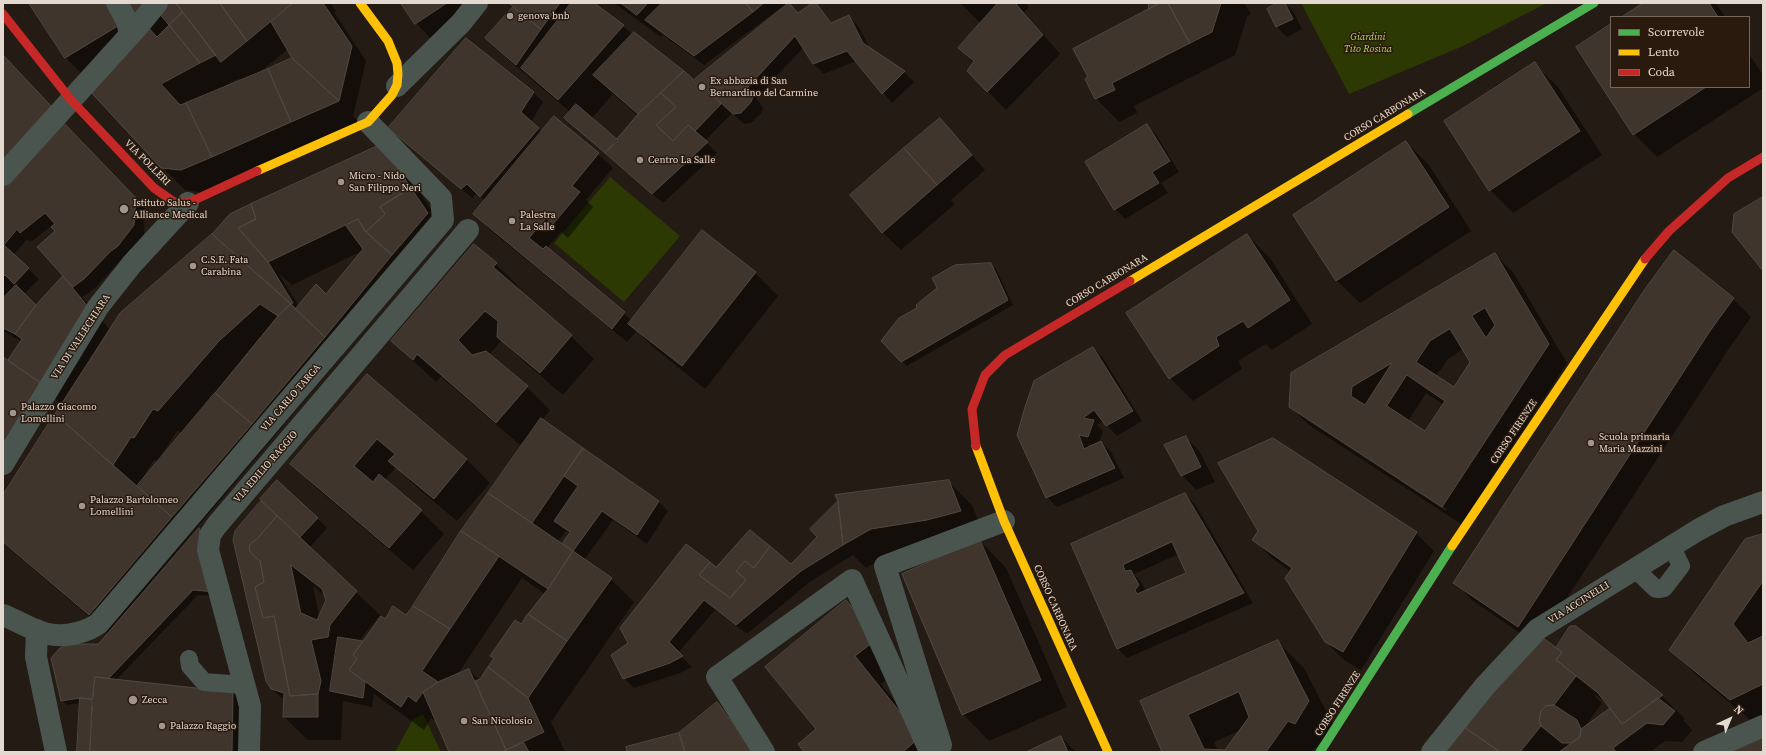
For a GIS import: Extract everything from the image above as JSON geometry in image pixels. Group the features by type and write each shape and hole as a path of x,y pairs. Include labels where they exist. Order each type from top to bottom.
{"street":[{"path":"117,3 127,21 130,35"},
{"path":"3,175 130,35 157,3"},
{"path":"360,3 393,52 398,74 397,86"},
{"path":"188,203 368,122 387,101 397,86 461,23 477,3"},
{"name":"CORSO CARBONARA","path":"1108,752 1004,521 976,446 972,409 985,375 1000,359 1012,351 1594,3"},
{"name":"VIA POLLERI","path":"3,14 71,100 154,188 174,202 188,203"},
{"name":"VIA CARLO TARGA","path":"3,614 50,636 62,636 83,632 94,628 443,220 441,198 368,122"},
{"name":"CORSO FIRENZE","path":"1320,752 1479,506 1639,266 1669,231 1728,178 1763,157"},
{"name":"VIA DI VALLECHIARA","path":"3,464 98,307 132,264 188,203"},
{"name":"VIA EDILIO RAGGIO","path":"249,752 250,706 208,550 210,535 468,230"},
{"name":"VIA ACCINELLI","path":"1432,752 1485,686 1538,629 1671,545 1724,516 1763,502"},
{"path":"764,752 717,677 852,580 928,747 941,745 885,566 1004,521"},
{"path":"37,630 36,657 56,752"},
{"path":"1704,752 1763,726"}],"lane":[{"path":"1634,568 1656,588 1660,590 1664,588 1681,566 1671,545"},
{"path":"189,659 190,666 204,682 244,685"}],"green space":[{"name":"Giardini Tito Rosina","path":"1301,3 1547,3 1463,46 1349,94"},
{"path":"610,177 680,236 624,302 554,243"},
{"path":"423,714 441,752 395,752 413,719"}],"building":[{"path":"29,3 109,3 121,24 65,58"},
{"path":"123,3 149,3 141,12 133,13"},
{"path":"161,3 176,3 183,12 169,25 156,10"},
{"path":"176,3 220,3 247,41 221,62"},
{"path":"220,3 293,3 247,41"},
{"path":"293,3 323,3 352,46 339,101 292,58 271,22"},
{"path":"401,3 447,3 415,24"},
{"path":"509,3 560,3 541,29"},
{"path":"571,3 594,3 624,25 558,100 521,68"},
{"path":"621,3 648,3 637,15"},
{"path":"662,3 746,3 753,12 694,56 645,20"},
{"path":"746,3 764,3 753,12"},
{"path":"789,3 798,13 812,3 816,3 831,23 849,15 863,43 905,71 882,94 847,51 813,64 795,36 747,88 753,97 751,102 741,113 733,114 695,79"},
{"path":"998,3 1015,3 1043,35 987,92 967,71 974,61 958,48"},
{"path":"1149,3 1160,3 1149,9"},
{"path":"1160,3 1168,3 1190,43 1112,83 1115,90 1095,99 1085,79 1088,77 1073,49"},
{"path":"1168,3 1221,3 1212,32 1190,43"},
{"path":"1277,3 1285,3 1293,19 1276,27 1267,9"},
{"path":"1643,3 1709,3 1717,16 1624,16"},
{"path":"513,7 541,29 516,65 485,38"},
{"path":"183,12 216,55 200,63 169,25"},
{"path":"145,24 157,37 169,25 200,63 161,84 180,105 186,103 212,157 181,170 161,168 88,89"},
{"path":"1610,25 1610,88 1704,88 1633,135 1576,47"},
{"path":"634,32 684,71 638,114 593,75"},
{"path":"466,38 534,92 521,112 539,128 480,197 467,184 461,189 388,128"},
{"path":"3,55 52,107 3,166"},
{"path":"292,58 339,101 291,122 268,69"},
{"path":"1535,62 1580,131 1489,191 1444,121"},
{"path":"268,69 291,122 212,157 186,103"},
{"path":"684,71 721,104 695,131 688,125 673,141 656,125 676,107 661,93"},
{"path":"661,93 676,107 656,125 673,141 688,125 708,142 652,194 605,153 638,114"},
{"path":"576,104 618,140 605,153 564,118"},
{"name":"Palestra La Salle","path":"554,116 599,153 572,186 580,192 553,224 546,218 529,238 543,249 546,246 625,312 612,329 473,214"},
{"path":"940,118 972,155 937,185 904,148"},
{"path":"61,120 136,198 134,225 118,246 111,251 84,279 73,287 37,247 55,231 51,227 55,224 45,213 20,233 17,229 4,245 29,268 14,284 5,275 3,277 3,184"},
{"path":"1147,124 1170,161 1152,172 1159,183 1114,210 1085,162"},
{"path":"1406,141 1449,207 1336,281 1293,215"},
{"path":"382,144 411,188 380,207 385,214 366,232 358,219 268,262 238,228 256,219 251,204"},
{"path":"904,148 937,185 882,233 850,195"},
{"path":"411,188 428,213 392,255 366,232 385,214 380,207"},
{"path":"1763,197 1763,271 1732,232 1734,214"},
{"path":"251,204 256,219 238,228 268,262 293,303 291,304 212,234 230,214"},
{"path":"358,219 366,232 392,255 325,337 295,309 316,284 326,294 363,249 346,226"},
{"path":"702,230 756,272 682,366 628,324"},
{"path":"212,234 291,304 278,316 260,304 219,341 158,411 153,409 134,438 131,437 113,465 55,414 120,313"},
{"path":"1247,234 1290,300 1248,328 1243,321 1216,337 1219,346 1169,379 1126,313"},
{"path":"474,244 497,263 493,267 572,335 540,373 497,337 498,321 485,311 458,340 472,355 486,351 528,386 496,423 417,354 413,360 391,341"},
{"name":"Scuola primaria Maria Mazzini","path":"1674,250 1734,298 1710,331 1518,627 1453,583 1645,289"},
{"path":"1495,253 1549,344 1442,507 1289,407 1291,373","holes":["1485,308 1495,325 1486,338 1472,316","1450,329 1470,362 1454,387 1416,362 1430,341","1392,363 1365,405 1351,396 1352,387","1407,375 1445,401 1425,431 1387,406"]},
{"path":"991,263 1008,300 901,362 881,341 899,318 917,308 916,305 937,288 932,278 955,265"},
{"path":"63,276 89,308 42,384 8,360 22,339 15,334 36,305"},
{"path":"16,285 36,305 15,334 3,328 3,299"},
{"path":"291,304 325,337 252,424 215,393 278,316"},
{"path":"1093,347 1133,411 1106,426 1094,410 1083,418 1094,420 1088,437 1079,435 1084,449 1101,441 1115,468 1046,498 1017,435 1025,407 1034,381"},
{"name":"Palazzo Giacomo Lomellini","path":"3,357 42,384 3,444"},
{"path":"367,374 467,459 434,499 388,461 395,454 377,439 354,466 373,482 379,474 422,510 389,548 290,464"},
{"path":"215,393 252,424 172,517 137,486"},
{"name":"Palazzo Bartolomeo Lomellini","path":"55,414 172,517 89,615 3,542 3,495"},
{"path":"541,418 583,448 532,523 488,493"},
{"path":"1186,436 1201,467 1181,476 1164,445"},
{"path":"1273,438 1417,532 1343,652 1325,642 1285,578 1292,568 1252,540 1258,531 1218,463"},
{"path":"583,448 659,501 637,535 602,511 573,551 562,544 570,532 554,521 578,486 564,476"},
{"path":"277,480 318,518 300,537 260,499"},
{"path":"949,480 961,511 927,520 871,529 843,545 838,501 835,495"},
{"path":"488,493 573,551 548,589 461,531"},
{"path":"1185,493 1244,593 1117,649 1071,544","holes":["1172,542 1186,573 1137,594 1135,590 1139,585 1131,570 1125,571 1123,565"]},
{"path":"261,501 277,516 249,547 250,552 260,561 264,582 255,587 263,618 274,616 290,696 318,694 318,717 283,717 284,693 271,689 266,681 233,540 235,531"},
{"path":"838,501 843,545 801,571 736,625 704,600 669,642 683,656 670,663 623,679 611,655 628,643 620,628 686,544 710,562 699,575 730,598 746,580 736,571 745,561 754,568 770,546 791,564 817,537 810,529"},
{"path":"277,516 357,591 330,625 328,637 311,640 321,681 318,694 290,696 274,616 263,618 255,587 264,582 260,561 250,552 249,547 251,543 257,539","holes":["291,565 322,589 326,600 317,620 301,613"]},
{"path":"199,528 215,592 193,590 109,678 95,677 92,699 80,698 61,701 51,658 60,648 70,644 98,644"},
{"path":"750,530 770,546 754,568 745,561 736,571 746,580 730,598 699,575 710,562 716,567"},
{"path":"461,531 499,556 450,629 413,606"},
{"path":"1763,534 1763,581 1733,624 1748,643 1763,636 1763,684 1730,700 1669,650 1745,539"},
{"path":"980,540 1041,680 962,715 902,574"},
{"path":"573,551 612,578 567,641 528,614 548,589"},
{"path":"846,600 877,639 855,656 920,737 903,752 804,752 798,744 816,729 765,667"},
{"path":"393,606 406,615 413,606 450,629 422,671 438,682 423,692 416,702 408,696 401,707 349,670 357,659 353,655 381,616 385,619"},
{"path":"528,614 567,641 528,698 488,667 494,658 490,656 515,620 521,624"},
{"path":"1570,626 1576,626 1663,695 1622,724 1598,693 1556,660 1562,652 1556,648"},
{"path":"1538,634 1562,652 1556,660 1576,676 1554,705 1546,706 1541,711 1539,720 1541,726 1520,752 1500,752 1464,727"},
{"path":"338,637 363,641 353,655 357,659 349,670 365,682 363,698 330,691"},
{"path":"1278,640 1309,701 1295,724 1288,721 1266,752 1162,752 1140,701","holes":["1239,692 1249,717 1225,750 1204,749 1188,715"]},
{"path":"488,667 528,698 544,732 506,750 475,681 480,679"},
{"name":"San Nicolosio","path":"469,669 506,750 502,752 449,752 423,692 438,682"},
{"name":"Palazzo Raggio","path":"95,677 233,692 232,752 90,752"},
{"path":"80,698 92,699 90,752 77,752"},
{"path":"1658,698 1675,711 1663,725 1647,723 1613,748 1616,752 1559,752 1580,737 1581,729 1610,708 1622,724"},
{"path":"717,702 732,722 734,719 760,752 685,752 679,733"},
{"path":"1554,705 1577,720 1581,729 1580,737 1571,743 1562,743 1541,726 1539,720 1541,711 1546,706"},
{"path":"1464,727 1500,752 1446,752"},
{"path":"1759,732 1763,740 1763,752 1718,752"},
{"path":"679,733 685,752 627,752 626,747"},
{"path":"1061,736 1068,752 1026,752"},
{"path":"524,743 529,752 502,752 506,750"}],"traffic: fast":[{"path":"1408,114 1594,3"},
{"path":"1320,752 1452,546"}],"traffic: slow":[{"path":"257,171 368,122 392,95 397,85 397,63 388,41 360,3"},
{"path":"1130,281 1408,114"},
{"path":"1452,546 1645,259"},
{"path":"976,446 1004,521 1108,752"}],"traffic: jam":[{"path":"3,14 71,100 154,188 174,202 188,203 257,171"},
{"path":"1645,259 1669,231 1728,178 1763,157"},
{"path":"976,446 972,409 985,375 1005,355 1130,281"}],"place":[{"name":"genova bnb","path":"510,16"},
{"name":"Ex abbazia di San Bernardino del Carmine","path":"702,87"},
{"name":"Centro La Salle","path":"640,160"},
{"name":"Micro - Nido San Filippo Neri","path":"341,182"},
{"name":"Istituto Salus - Alliance Medical","path":"124,209"},
{"name":"Palestra La Salle","path":"512,221"},
{"name":"C.S.E. Fata Carabina","path":"193,266"},
{"name":"Palazzo Giacomo Lomellini","path":"13,413"},
{"name":"Scuola primaria Maria Mazzini","path":"1591,443"},
{"name":"Palazzo Bartolomeo Lomellini","path":"82,506"},
{"name":"Zecca","path":"133,700"},
{"name":"San Nicolosio","path":"464,721"},
{"name":"Palazzo Raggio","path":"162,726"}]}
